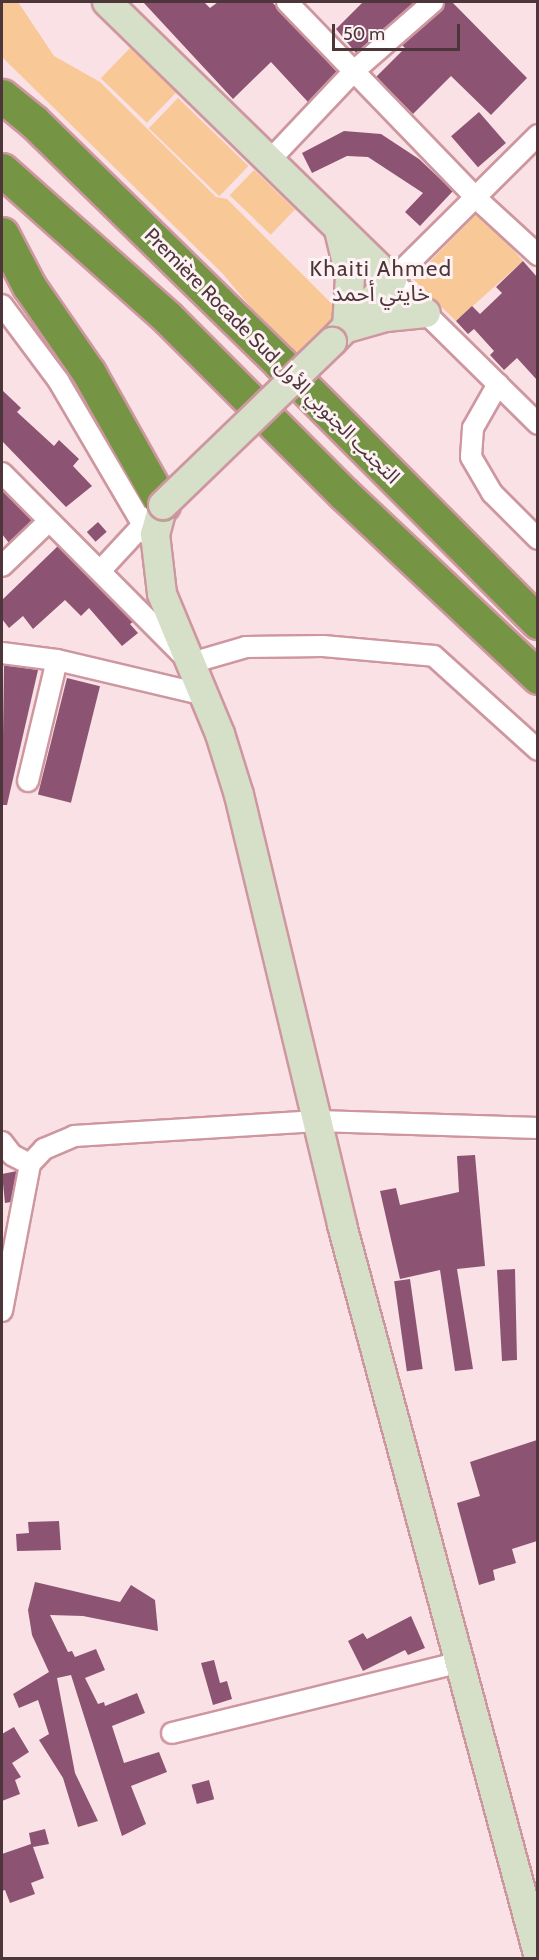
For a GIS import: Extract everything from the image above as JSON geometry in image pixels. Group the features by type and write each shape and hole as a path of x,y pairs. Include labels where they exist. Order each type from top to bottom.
{"highway":[{"name":"Première Rocade Sud التجنب الجنوبي الأول","path":"2,96 33,121 238,321 537,622"},
{"path":"2,170 168,318 344,494 537,677"},
{"path":"2,234 29,286 89,374 154,525"}],"main road":[{"path":"107,2 392,280 154,525 162,594 205,695 239,795 318,1121 537,1954"},
{"path":"338,228 350,276 339,334"},
{"path":"339,334 386,317 426,313"}],"street":[{"path":"287,2 477,199 537,255"},
{"path":"269,161 354,71 433,2"},
{"path":"536,419 392,280 477,199 537,135"},
{"path":"2,305 58,381 154,525 101,570"},
{"path":"498,384 473,428 471,457 492,493 537,539"},
{"path":"2,473 191,663 246,647 322,646 434,656 537,750"},
{"path":"2,566 49,521"},
{"path":"2,652 57,660 205,695"},
{"path":"28,781 57,660"},
{"path":"2,1311 30,1164 44,1149 74,1136 318,1121 537,1128"},
{"path":"2,1142 12,1155 30,1164"},
{"path":"172,1733 460,1662"}],"shaded area":[{"path":"2,2 18,2 54,56 100,82 216,197 227,199 343,315 294,359 223,274 2,57"},
{"path":"130,48 176,92 147,123 101,78"},
{"path":"178,98 248,166 219,196 149,128"},
{"path":"254,170 295,210 271,235 230,195"},
{"path":"479,211 523,261 456,321 413,279"}],"building":[{"path":"143,2 204,2 210,8 218,2 272,2 337,72 308,102 271,62 233,99"},
{"path":"363,2 415,2 356,53 336,29"},
{"path":"445,2 452,2 527,78 491,115 451,76 413,114 376,77 405,48 402,45 441,11"},
{"path":"479,112 506,143 478,167 451,136"},
{"path":"344,131 381,134 419,159 453,191 420,226 405,212 423,193 368,157 347,156 312,173 302,153"},
{"path":"523,261 537,277 537,380 517,358 504,370 490,355 494,351 474,329 468,334 456,321 472,306 480,314 502,293 496,287"},
{"path":"2,390 21,408 17,412 54,446 59,440 79,459 73,466 92,486 66,507 2,441"},
{"path":"2,490 32,520 9,543 2,534"},
{"path":"98,522 107,532 96,542 87,532"},
{"path":"58,546 133,622 130,624 138,633 122,646 89,608 81,616 65,600 33,629 23,616 9,628 2,619 2,600"},
{"path":"4,665 38,670 7,805 2,805"},
{"path":"67,678 100,686 71,803 38,794"},
{"path":"475,1155 485,1266 457,1269 473,1369 455,1371 440,1270 400,1279 380,1191 396,1188 400,1205 459,1192 457,1156"},
{"path":"17,1171 11,1202 5,1203 2,1174"},
{"path":"515,1269 517,1360 502,1361 497,1270"},
{"path":"410,1279 423,1369 407,1371 394,1281"},
{"path":"537,1440 537,1541 512,1549 516,1563 493,1570 495,1580 479,1585 457,1503 480,1496 470,1462"},
{"path":"59,1521 61,1550 17,1551 16,1534 29,1533 28,1522"},
{"path":"35,1582 120,1602 131,1585 155,1600 158,1631 83,1616 50,1615 68,1652 72,1651 75,1657 96,1649 105,1670 85,1678 98,1704 104,1702 105,1706 137,1693 145,1713 112,1726 124,1763 159,1752 167,1772 131,1786 146,1824 122,1836 71,1675 57,1678 75,1773 98,1821 78,1827 63,1778 39,1740 49,1734 38,1700 19,1708 13,1694 49,1672 32,1635 28,1610"},
{"path":"411,1616 425,1648 408,1655 405,1650 363,1671 348,1641 363,1633 367,1639"},
{"path":"214,1660 220,1683 227,1681 232,1699 213,1705 201,1663"},
{"path":"14,1727 29,1752 12,1763 21,1777 15,1780 20,1794 2,1801 2,1734"},
{"path":"209,1780 214,1799 197,1804 192,1785"},
{"path":"45,1829 49,1844 33,1847 44,1878 31,1883 35,1894 10,1903 5,1890 2,1891 2,1854 31,1844 29,1833"}],"district":[{"name":"Khaiti Ahmed خايتي أحمد","path":"381,280"}]}
